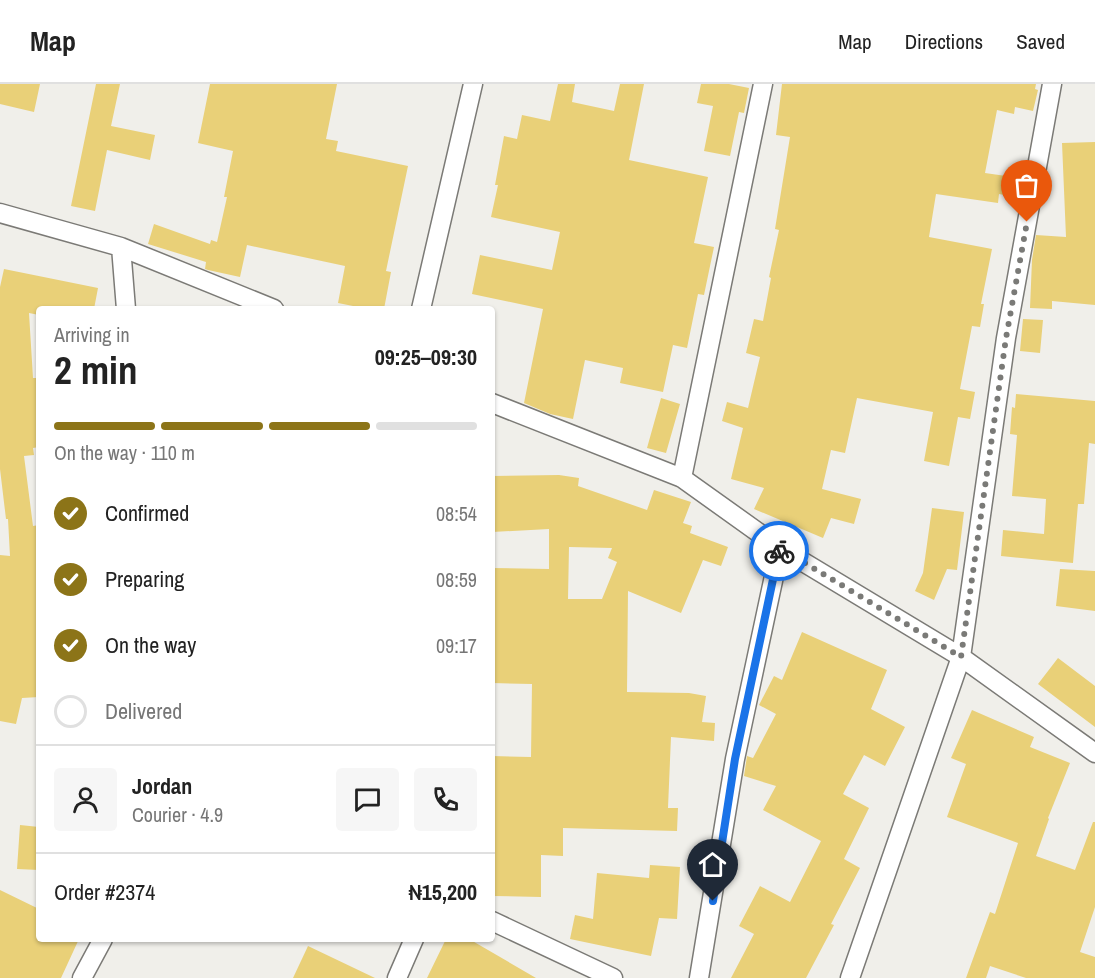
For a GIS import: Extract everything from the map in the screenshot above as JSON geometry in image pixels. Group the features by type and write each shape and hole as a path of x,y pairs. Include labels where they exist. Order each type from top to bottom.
{"street":[{"path":"421,306 473,84"},
{"path":"682,478 763,84"},
{"path":"850,978 961,657 1006,338 1053,84"},
{"path":"0,213 121,247 267,306"},
{"path":"121,247 126,306"},
{"path":"495,404 682,478 780,548 961,657 1095,753"},
{"path":"699,978 735,759 780,548"},
{"path":"495,922 613,978"},
{"path":"82,978 101,942"},
{"path":"397,978 413,942"}],"building":[{"path":"0,84 40,84 34,112 0,104"},
{"path":"96,84 120,84 111,126 155,135 150,160 107,150 95,211 71,206"},
{"path":"210,84 337,84 326,139 338,141 336,151 408,166 386,271 391,272 385,306 353,306 338,303 345,266 247,245 240,277 205,269 206,262 148,244 154,224 210,244 211,240 217,242 227,197 224,197 233,151 198,143"},
{"path":"558,84 575,84 572,102 614,111 620,84 644,84 629,160 708,177 694,243 714,247 704,295 698,294 687,348 673,345 663,392 620,383 623,368 585,360 573,419 550,414 524,403 543,309 472,294 480,255 552,270 560,232 491,217 498,185 495,185 504,136 517,139 522,115 550,121"},
{"path":"701,84 729,84 749,88 744,113 739,112 730,156 704,151 713,106 697,103"},
{"path":"782,84 1036,84 1035,89 1038,90 1033,111 1015,107 1014,114 997,110 985,173 1013,177 1010,196 999,194 998,203 936,194 929,237 992,249 981,304 984,304 980,327 972,326 960,389 975,392 970,419 958,417 949,466 924,461 933,412 857,398 845,453 831,450 822,489 861,499 854,524 831,518 823,538 754,509 764,488 731,479 743,428 722,421 727,402 748,408 760,357 746,353 754,319 763,321 779,230 775,229 790,137 776,135"},
{"path":"1095,142 1095,305 1052,301 1052,309 1030,308 1032,260 1036,235 1066,237 1062,143"},
{"path":"4,269 98,288 95,306 36,306 36,314 29,313 33,378 36,378 36,448 33,448 34,455 24,456 33,526 36,526 36,697 22,698 16,724 0,721 0,555 10,556 8,519 6,519 0,469 0,287"},
{"path":"1023,319 1043,320 1040,353 1020,351"},
{"path":"1016,394 1095,401 1095,444 1089,443 1084,504 1078,504 1073,563 1001,556 1003,530 1044,534 1046,499 1012,496 1017,435 1010,434 1012,407 1015,408"},
{"path":"661,398 680,404 666,453 647,448"},
{"path":"559,475 579,478 578,486 647,510 654,490 691,502 683,523 692,526 690,533 728,547 721,566 703,560 681,613 628,591 627,692 689,693 706,696 702,722 715,723 714,741 671,737 668,808 678,808 677,831 563,828 563,856 541,855 541,897 495,896 495,756 531,757 532,684 495,683 495,568 549,569 549,529 495,532 495,476","holes":["569,547 612,548 608,558 617,562 602,599 568,599"]},
{"path":"932,508 964,512 957,570 947,569 934,600 915,591 923,573"},
{"path":"1060,569 1095,571 1095,611 1056,606"},
{"path":"802,632 887,670 871,709 905,727 885,766 864,755 843,794 869,808 844,859 860,868 806,978 731,978 754,934 739,926 760,886 790,902 821,841 763,810 776,786 744,776 747,756 753,758 776,714 759,705 774,676 782,680"},
{"path":"1058,658 1095,686 1095,727 1038,684"},
{"path":"972,710 1034,737 1030,747 1070,763 1036,856 1075,870 1093,822 1095,822 1095,907 1080,952 1095,957 1095,978 1026,978 990,966 986,978 966,978 990,912 995,914 1018,843 947,817 966,764 951,758"},
{"path":"20,825 36,827 36,870 17,869"},
{"path":"650,865 680,867 677,919 659,918 651,956 570,939 575,915 593,919 597,873 649,878"},
{"path":"0,890 36,908 36,942 78,942 61,978 0,978"},
{"path":"445,942 474,942 536,978 427,978"},
{"path":"308,946 375,978 293,978"}],"way so far":[{"path":"779,551 780,548 961,657 1006,338 1027,222"}],"route":[{"path":"713,901 735,759 779,551"}]}
